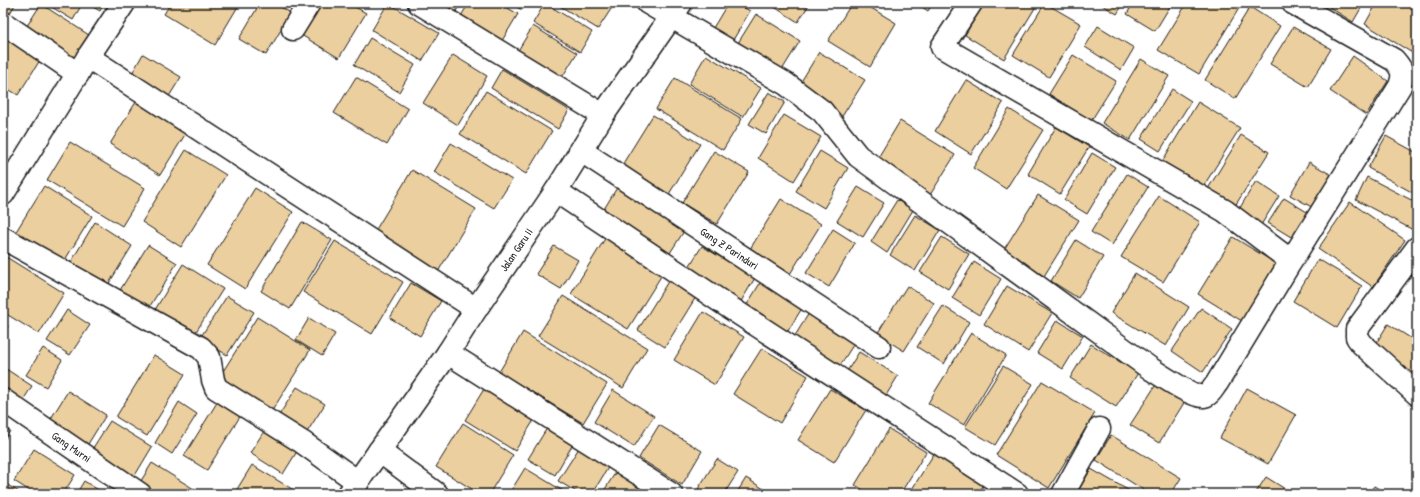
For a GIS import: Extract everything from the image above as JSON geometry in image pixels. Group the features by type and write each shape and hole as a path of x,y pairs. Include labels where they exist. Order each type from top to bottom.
{"street":[{"path":"3,194 124,3"},
{"path":"293,29 309,3"},
{"path":"419,3 603,115"},
{"path":"648,3 676,10 786,84 822,111 858,156 1151,369 1191,393 1200,396 1205,396 1211,392 1400,86 1403,78 1402,68 1394,60 1292,3"},
{"path":"971,3 942,47 1225,211 1291,261"},
{"name":"Jalan Garu II","path":"354,488 448,353 476,309 556,192 580,150 603,115 676,10"},
{"path":"3,23 83,66 476,309"},
{"name":"Gang Z Parinduri","path":"580,150 879,347"},
{"path":"556,192 739,314 1017,494"},
{"path":"3,238 201,348 209,357 216,388 302,442 354,488"},
{"path":"1417,248 1357,329 1357,337 1362,344 1417,394"},
{"path":"448,353 672,494"},
{"name":"Gang Murni","path":"3,400 140,494"},
{"path":"1063,494 1099,429"},
{"path":"380,451 437,494"}],"building":[{"path":"3,3 16,3 7,18 3,16"},
{"path":"45,3 80,3 82,4 73,20"},
{"path":"86,3 104,3 100,11"},
{"path":"171,3 240,3 215,45 164,14"},
{"path":"260,3 274,3 291,13 266,55 239,39"},
{"path":"310,3 348,3 366,13 339,58 293,30"},
{"path":"388,3 439,33 422,61 372,30"},
{"path":"434,3 461,3 450,21"},
{"path":"469,3 499,3 518,14 497,49 456,24"},
{"path":"510,3 526,3 522,10"},
{"path":"545,3 592,32 580,52 533,23"},
{"path":"555,3 615,3 598,29"},
{"path":"728,3 736,3 750,11 733,40 713,28"},
{"path":"768,3 810,3 798,22"},
{"path":"852,3 863,3 896,23 870,67 828,41"},
{"path":"916,3 933,3 928,11"},
{"path":"984,3 1038,3 1004,59 965,35"},
{"path":"1045,3 1081,24 1049,77 1013,55"},
{"path":"1099,3 1124,3 1117,14"},
{"path":"1133,3 1172,3 1155,31 1127,14"},
{"path":"1187,3 1238,3 1241,5 1199,74 1158,50"},
{"path":"1331,3 1364,3 1353,22 1329,7"},
{"path":"1377,3 1417,3 1417,49 1414,54 1365,24"},
{"path":"41,4 92,37 74,65 23,32"},
{"path":"1250,7 1280,26 1235,99 1205,80"},
{"path":"756,14 800,41 782,70 738,43"},
{"path":"533,26 577,53 558,84 514,57"},
{"path":"1098,26 1134,48 1121,70 1085,47"},
{"path":"1293,27 1331,49 1308,87 1270,64"},
{"path":"3,33 42,57 18,95 3,86"},
{"path":"370,38 415,65 399,92 354,65"},
{"path":"819,52 865,80 841,118 796,90"},
{"path":"143,54 181,77 168,98 131,75"},
{"path":"453,55 487,76 458,125 423,103"},
{"path":"706,55 761,88 743,117 689,84"},
{"path":"1073,55 1116,81 1091,121 1049,94"},
{"path":"1353,56 1388,81 1366,115 1330,91"},
{"path":"1141,59 1169,76 1130,140 1102,123"},
{"path":"502,69 569,110 558,129 491,88"},
{"path":"356,77 408,109 387,145 334,113"},
{"path":"675,78 742,119 723,150 656,109"},
{"path":"966,80 1003,103 971,154 935,131"},
{"path":"1172,89 1191,101 1160,151 1141,139"},
{"path":"486,91 552,131 526,174 460,134"},
{"path":"769,92 785,102 766,134 749,124"},
{"path":"136,102 186,133 160,175 110,144"},
{"path":"1198,102 1240,128 1201,190 1160,165"},
{"path":"1009,109 1043,130 1006,189 973,168"},
{"path":"653,115 700,144 669,194 622,165"},
{"path":"784,115 821,137 794,181 758,158"},
{"path":"900,121 955,155 930,195 876,161"},
{"path":"1056,127 1089,147 1060,194 1028,174"},
{"path":"1241,135 1269,152 1233,209 1206,192"},
{"path":"1386,136 1417,153 1417,195 1368,168"},
{"path":"70,142 145,188 122,226 47,180"},
{"path":"451,143 512,180 494,208 434,172"},
{"path":"186,150 226,175 181,247 142,222"},
{"path":"714,151 749,172 717,224 682,203"},
{"path":"820,151 848,168 824,208 796,191"},
{"path":"1092,153 1115,167 1087,214 1064,200"},
{"path":"1309,162 1337,178 1319,211 1290,195"},
{"path":"412,170 476,209 436,275 372,236"},
{"path":"1127,174 1148,187 1112,245 1091,232"},
{"path":"1367,177 1417,203 1417,232 1356,200"},
{"path":"1256,181 1279,196 1261,225 1238,211"},
{"path":"44,186 92,216 60,268 12,238"},
{"path":"618,186 686,228 668,256 601,214"},
{"path":"858,187 884,203 863,237 837,221"},
{"path":"255,188 293,212 245,289 207,265"},
{"path":"1038,195 1079,220 1044,276 1003,251"},
{"path":"1159,196 1200,222 1163,282 1121,257"},
{"path":"1284,198 1312,215 1296,240 1268,223"},
{"path":"781,199 821,224 790,274 750,249"},
{"path":"897,200 913,210 887,253 871,242"},
{"path":"1350,202 1405,240 1373,287 1318,249"},
{"path":"915,215 940,230 915,271 890,255"},
{"path":"95,222 132,246 108,285 71,262"},
{"path":"302,222 332,240 290,309 261,291"},
{"path":"833,229 855,243 829,287 806,273"},
{"path":"606,237 663,273 628,329 571,294"},
{"path":"942,237 969,254 948,289 920,272"},
{"path":"1233,237 1285,269 1250,326 1198,294"},
{"path":"1076,240 1103,257 1078,298 1051,281"},
{"path":"335,241 403,282 372,334 303,292"},
{"path":"148,245 177,263 145,314 117,295"},
{"path":"554,246 578,260 561,289 536,274"},
{"path":"702,246 755,278 740,303 687,270"},
{"path":"3,255 64,293 39,334 3,312"},
{"path":"1318,259 1362,286 1337,328 1293,301"},
{"path":"974,262 1001,279 979,315 952,298"},
{"path":"183,264 223,289 192,338 153,313"},
{"path":"1135,273 1189,307 1166,346 1111,313"},
{"path":"672,275 699,292 665,347 638,330"},
{"path":"762,280 804,305 786,334 745,308"},
{"path":"411,283 441,301 420,336 390,318"},
{"path":"907,286 934,303 904,351 877,334"},
{"path":"1007,286 1052,313 1028,352 984,324"},
{"path":"227,296 254,312 227,355 200,338"},
{"path":"563,296 647,348 623,388 538,336"},
{"path":"943,306 969,322 944,364 917,347"},
{"path":"1201,308 1232,329 1203,372 1172,351"},
{"path":"67,310 90,325 70,355 47,341"},
{"path":"703,312 744,337 715,385 674,360"},
{"path":"809,313 855,342 839,367 793,339"},
{"path":"257,317 310,350 270,414 217,381"},
{"path":"309,318 335,334 322,356 296,340"},
{"path":"1057,320 1083,336 1063,369 1037,353"},
{"path":"3,323 8,326 3,334"},
{"path":"1388,324 1417,342 1417,377 1372,350"},
{"path":"523,332 607,384 583,423 499,372"},
{"path":"971,333 1006,355 964,425 928,403"},
{"path":"1091,344 1138,373 1116,407 1070,378"},
{"path":"43,348 62,360 46,387 26,375"},
{"path":"762,348 808,376 780,423 733,394"},
{"path":"859,352 898,376 885,397 846,373"},
{"path":"154,355 185,374 147,436 116,417"},
{"path":"1003,366 1033,384 995,445 965,427"},
{"path":"3,367 32,386 19,407 3,397"},
{"path":"1159,380 1187,398 1159,443 1130,425"},
{"path":"1042,381 1095,413 1049,488 996,455"},
{"path":"297,387 325,404 302,440 274,423"},
{"path":"1247,388 1296,415 1268,464 1220,438"},
{"path":"484,389 534,420 515,451 465,420"},
{"path":"830,389 866,410 834,462 798,440"},
{"path":"613,390 654,416 634,447 594,422"},
{"path":"68,391 106,415 88,444 50,420"},
{"path":"221,396 244,410 207,470 184,456"},
{"path":"179,402 197,414 172,454 155,443"},
{"path":"110,421 152,447 134,477 91,451"},
{"path":"463,423 513,455 489,494 480,494 436,467"},
{"path":"268,425 301,445 283,474 250,453"},
{"path":"659,425 702,451 682,485 639,458"},
{"path":"3,427 10,431 3,442"},
{"path":"547,428 573,444 555,475 528,459"},
{"path":"889,429 926,452 900,494 870,494 855,485"},
{"path":"1111,435 1181,478 1171,494 1150,494 1096,460"},
{"path":"579,448 609,466 592,494 580,494 558,481"},
{"path":"34,449 75,475 63,494 35,494 14,481"},
{"path":"935,452 985,483 978,494 909,494"},
{"path":"717,459 738,472 724,494 705,494 698,489"},
{"path":"152,463 202,494 156,494 139,484"},
{"path":"252,465 297,492 296,494 234,494"},
{"path":"525,468 568,494 509,494"},
{"path":"1091,469 1135,494 1077,493"},
{"path":"617,470 656,494 602,494"},
{"path":"1266,477 1293,494 1255,494"},
{"path":"746,478 772,494 736,494"},
{"path":"84,481 105,494 76,494"},
{"path":"3,482 22,494 3,494"},
{"path":"1374,486 1388,494 1368,494"},
{"path":"1186,490 1192,494 1183,494"}]}
